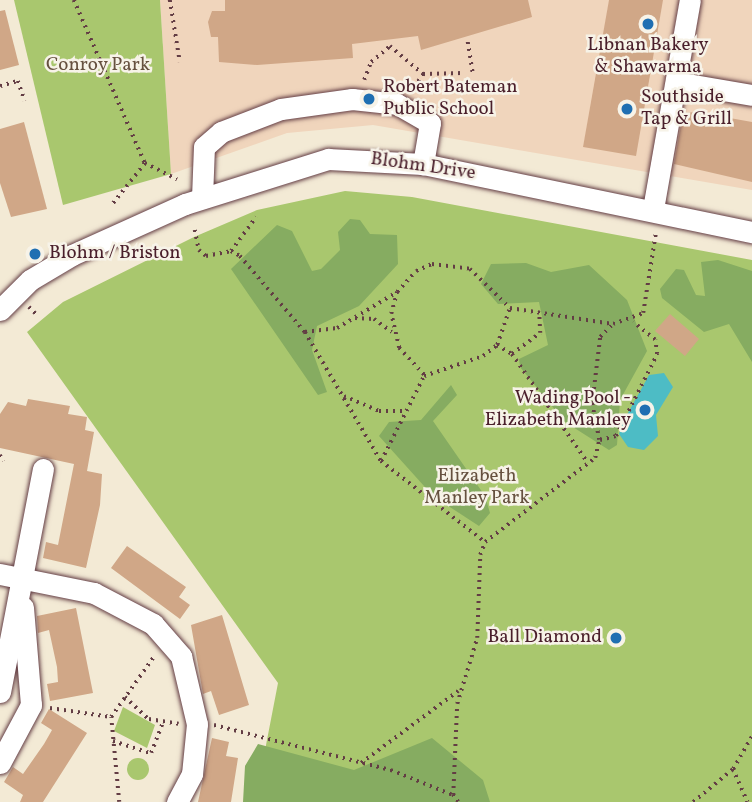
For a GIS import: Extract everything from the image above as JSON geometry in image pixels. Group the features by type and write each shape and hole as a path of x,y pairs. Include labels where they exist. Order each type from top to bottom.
{"street":[{"path":"655,210 690,0"},
{"path":"676,82 752,95"},
{"path":"202,198 204,147 221,132 281,109 352,99 397,104 430,123 423,164"},
{"name":"Blohm Drive","path":"0,310 30,280 72,255 202,198 328,159 423,164 752,232"},
{"path":"0,692 10,576 43,469"},
{"path":"10,576 94,593 153,624 181,656 197,724 192,774 177,802"},
{"path":"0,763 31,705 10,576"}],"path":[{"path":"74,0 145,163 177,179"},
{"path":"170,0 180,62"},
{"path":"468,42 473,74"},
{"path":"364,80 371,62 390,46 423,74 463,73"},
{"path":"414,87 423,74"},
{"path":"0,86 18,81 24,101"},
{"path":"113,203 145,163"},
{"path":"305,332 337,328 397,292 416,271 449,264 477,272 510,308 613,324 633,322 643,313 655,210"},
{"path":"195,229 192,240 206,256 231,251 256,217"},
{"path":"231,251 305,332 381,461 485,542"},
{"path":"393,332 397,292"},
{"path":"381,461 424,376 464,367 496,345 510,308"},
{"path":"512,354 540,333 539,311"},
{"path":"353,317 374,319 393,332 424,376"},
{"path":"599,440 616,436 655,362 654,340 633,322"},
{"path":"453,795 460,690 477,638 485,542 588,463 599,440 593,387 600,337 613,324"},
{"path":"496,345 512,354 588,463"},
{"path":"343,396 379,411 404,411"},
{"path":"0,455 3,461"},
{"path":"119,802 111,717 166,639"},
{"path":"361,763 460,690"},
{"path":"125,697 162,724 239,727 361,763 453,795 458,802"},
{"path":"31,705 111,717"},
{"path":"113,741 151,753 162,724"},
{"path":"693,802 733,769 752,736"},
{"path":"733,769 748,802"}],"shaded area":[{"name":"Robert Bateman Public School","path":"160,0 752,0 752,190 373,125 287,133 171,174"}],"green space":[{"name":"Conroy Park","path":"14,0 160,0 171,174 63,205"},
{"name":"Elizabeth Manley Park","path":"345,191 412,197 752,260 752,802 255,802 278,683 27,332 63,302 194,237 257,210"},
{"path":"350,219 360,220 370,234 397,235 398,264 359,306 317,326 312,350 327,392 318,395 231,269 277,225 292,231 312,271 321,269 340,250 338,232"},
{"path":"718,260 752,271 752,362 729,324 704,332 662,298 660,289 676,269 684,270 696,295 705,296 701,262"},
{"path":"526,263 551,272 589,265 627,300 647,351 620,400 617,445 609,450 565,422 520,367 519,359 548,345 539,302 498,304 481,284 491,264"},
{"path":"451,385 457,395 433,421 485,496 490,513 479,526 433,496 379,436 389,422 421,420"},
{"path":"123,707 155,725 147,748 114,731"},
{"path":"432,738 483,780 490,802 243,802 245,766 258,744 354,770"},
{"path":"138,758 146,761 149,769 146,777 138,780 130,777 127,769 130,761"}],"water":[{"name":"Wading Pool - Elizabeth Manley","path":"664,373 673,387 656,415 658,436 644,450 628,447 619,434 623,422 649,375"}],"building":[{"path":"225,0 528,0 532,17 421,50 418,36 352,44 353,58 257,65 219,62 218,37 211,37 208,22 212,11 225,11"},
{"path":"609,0 663,0 636,156 583,147"},
{"path":"5,10 19,65 0,70 0,11"},
{"path":"696,112 752,122 752,182 674,164 683,113"},
{"path":"24,122 47,209 11,217 0,183 0,129"},
{"path":"670,314 699,339 685,356 655,331"},
{"path":"28,399 70,406 68,414 87,417 85,430 94,432 87,471 102,474 100,505 86,568 43,558 46,542 58,545 74,464 0,448 0,414 8,402 26,406"},
{"path":"127,546 186,587 179,597 190,605 180,619 111,568"},
{"path":"76,608 93,693 50,701 47,684 58,682 57,667 49,630 38,633 37,616"},
{"path":"222,615 249,705 219,715 211,691 203,694 191,625"},
{"path":"49,709 87,733 43,802 20,802 23,795 4,782 13,767 23,774 44,744 52,730 41,723"},
{"path":"212,738 229,742 226,756 238,758 231,802 198,802"}],"place":[{"name":"Libnan Bakery & Shawarma","path":"648,24"},
{"name":"Robert Bateman Public School","path":"369,99"},
{"name":"Southside Tap & Grill","path":"627,109"},
{"name":"Blohm / Briston","path":"35,254"},
{"name":"Wading Pool - Elizabeth Manley","path":"645,410"},
{"name":"Ball Diamond","path":"616,638"}]}
